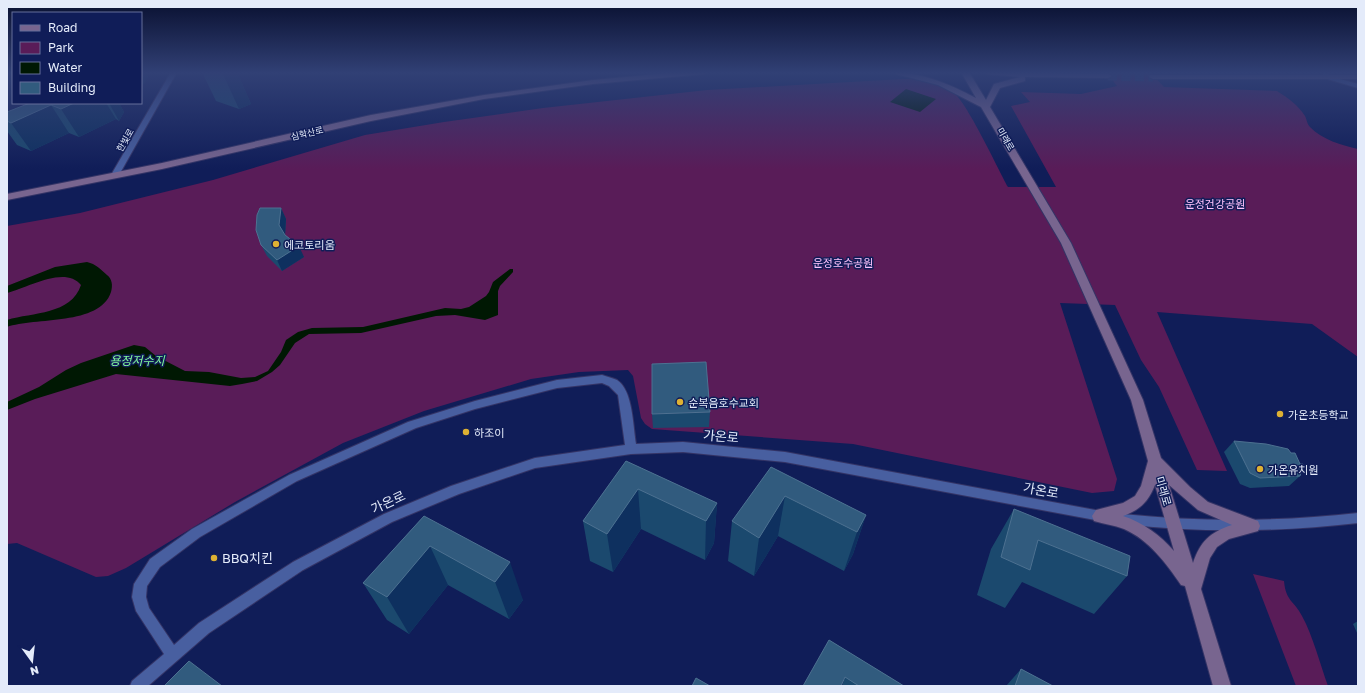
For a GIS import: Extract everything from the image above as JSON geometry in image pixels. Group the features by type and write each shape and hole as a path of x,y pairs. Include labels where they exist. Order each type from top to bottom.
{"street":[{"name":"한빛로","path":"115,175 155,104"},
{"name":"심학산로","path":"7,196 115,175 371,118 445,104"},
{"name":"미래로","path":"987,106 1066,243 1137,400 1222,686"},
{"path":"173,655 143,612 139,597 141,584 155,563 196,533 293,478 353,450 412,425 475,405 557,384 602,380 613,383 623,394 631,449"},
{"name":"가온로","path":"137,686 204,628 298,566 388,518 455,490 535,463 631,449 683,447 785,457 1099,516 1174,525 1253,526 1358,518"},
{"path":"1099,516 1127,509 1140,502 1148,489 1155,460"},
{"path":"1155,460 1184,491 1203,506 1222,515 1253,526"},
{"path":"1099,516 1132,526 1152,538 1169,555 1193,589"},
{"path":"1193,589 1205,553 1212,542 1224,535 1253,526"}],"green space":[{"name":"운정호수공원","path":"576,104 963,104 982,136 1008,187 1056,187 1011,106 1019,104 1295,104 1305,116 1309,126 1315,132 1332,141 1358,149 1358,357 1312,324 1157,312 1227,471 1197,470 1159,387 1141,360 1115,305 1060,303 1117,479 1114,491 1092,493 853,444 652,429 645,424 641,418 633,376 628,370 579,372 531,379 424,411 343,443 235,502 126,568 108,576 96,577 17,543 7,544 7,226 80,213 213,180 365,135 444,122"},
{"path":"1253,574 1284,581 1288,597 1299,611 1310,632 1328,686 1296,686"}],"water":[{"path":"897,104 929,104 920,112"},
{"path":"87,262 98,267 111,280 111,292 105,303 94,310 81,315 7,327 7,320 50,311 69,302 76,295 81,285 74,279 56,277 7,293 7,286 55,267"},
{"name":"용정저수지","path":"510,269 513,269 513,272 500,286 498,291 498,315 485,320 455,315 436,316 361,333 309,334 295,343 280,365 257,381 230,386 116,374 35,399 7,410 7,402 39,387 66,370 81,363 134,345 145,347 156,356 185,371 209,372 241,378 255,377 268,371 281,352 286,340 298,332 312,328 363,327 445,308 461,309 469,307 486,296 493,282"}],"building":[{"path":"27,104 71,104 61,109 51,105 11,123 7,121 7,112"},
{"name":"에코토리움","path":"260,208 281,208 279,225 285,235 299,246 277,260 261,245 256,230 257,215"},
{"name":"순복음호수교회","path":"706,362 710,412 652,414 652,364"},
{"path":"1234,441 1266,444 1288,449 1291,453 1295,453 1300,464 1303,464 1300,476 1260,478 1250,473"},
{"path":"626,461 717,503 706,521 638,489 607,534 583,521"},
{"path":"771,467 866,515 857,532 785,496 759,538 732,521"},
{"path":"1014,509 1130,556 1127,576 1038,540 1030,570 1001,557"},
{"path":"424,516 510,562 495,582 430,546 387,597 363,583"},
{"path":"829,640 904,686 859,686 845,677 841,686 803,686"},
{"path":"189,661 222,686 164,686"},
{"path":"1021,669 1053,686 1015,686"},
{"path":"696,678 710,686 692,686"}],"place":[{"name":"에코토리움","path":"276,244"},
{"name":"순복음호수교회","path":"680,402"},
{"name":"가온초등학교","path":"1280,414"},
{"name":"하조이","path":"466,432"},
{"name":"가온유치원","path":"1260,469"},
{"name":"BBQ치킨","path":"214,558"}],"park label":[{"name":"운정건강공원","path":"1215,203"}]}
